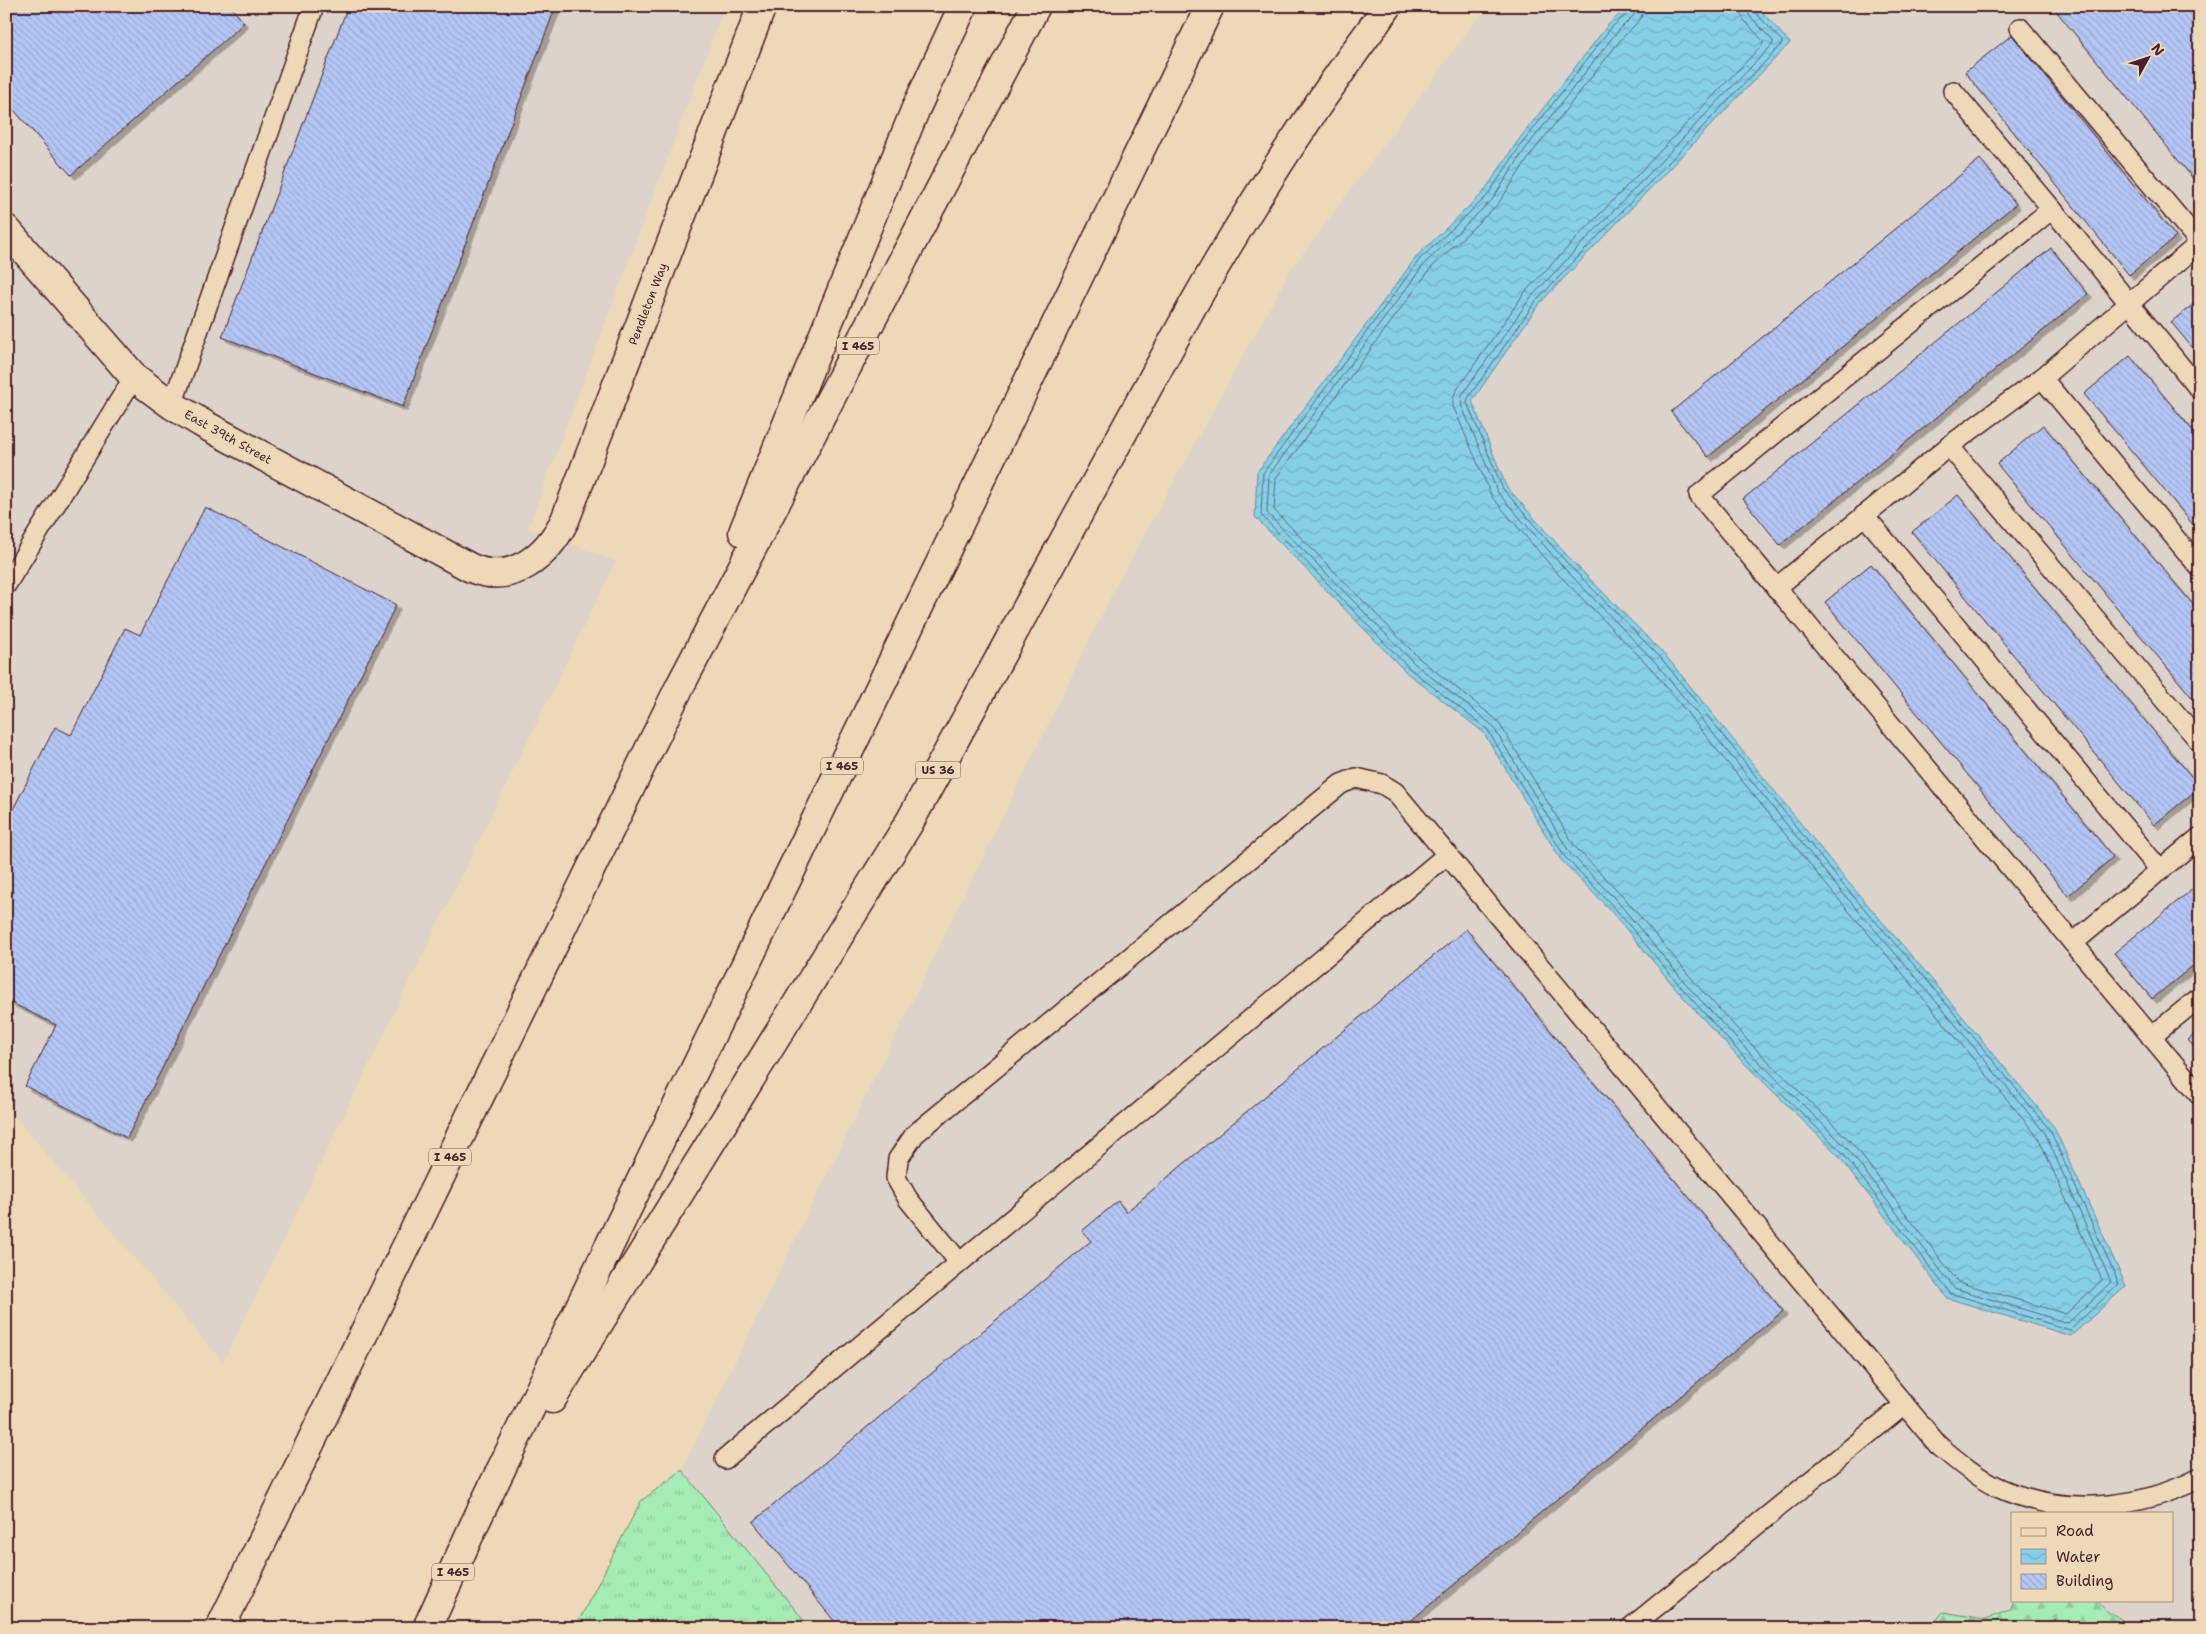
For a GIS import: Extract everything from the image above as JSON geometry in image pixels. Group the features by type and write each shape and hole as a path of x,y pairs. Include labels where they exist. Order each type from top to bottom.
{"main road":[{"name":"Pendleton Way","path":"501,574 517,570 530,562 551,542 564,520 762,6"},
{"path":"680,686 916,108 963,6"},
{"name":"I 465","path":"220,1628 680,686 1036,6"},
{"name":"I 465","path":"427,1628 474,1525 1210,6"},
{"name":"US 36","path":"474,1525 909,823 1183,321 1233,235 1314,109 1388,6"},
{"name":"East 39th Street","path":"6,229 134,377 172,405 205,425 472,568 484,574 501,574"}],"lane":[{"path":"172,405 314,6"},
{"path":"1776,588 1949,446 2042,378 2200,243 2020,28"},
{"path":"1953,91 2200,390"},
{"path":"2052,209 1699,495 2200,1094"},
{"path":"6,585 134,377"},
{"path":"2042,378 2200,568"},
{"path":"1949,446 2200,742"},
{"path":"1864,516 2160,870"},
{"path":"959,1262 908,1199 896,1178 898,1158 915,1134 1341,784 1356,778 1382,784 1395,792 1938,1445 1964,1466 1996,1487 2036,1502 2074,1507 2121,1504 2180,1488 2200,1478"},
{"path":"2073,943 2200,837"},
{"path":"725,1459 1448,854"},
{"path":"2151,1037 2200,996"},
{"path":"1630,1628 1904,1405"}],"shaded area":[{"path":"6,6 725,6 528,528 616,561 223,1362 6,1106"},
{"path":"1487,6 2200,6 2200,1628 2136,1628 2108,1612 2099,1602 2174,1602 2174,1512 2011,1512 2011,1602 2013,1602 2010,1610 1985,1619 1943,1612 1930,1628 810,1628 682,1470 1116,586 1290,271"}],"green space":[{"path":"682,1470 810,1628 575,1628 641,1501"},
{"path":"2013,1602 2099,1602 2108,1612 2136,1628 1930,1628 1943,1612 1985,1619 2010,1610"}],"water":[{"path":"1628,6 1757,6 1790,43 1539,304 1472,401 1506,486 1572,561 1665,655 1842,875 2054,1127 2126,1286 2071,1336 1947,1298 1838,1155 1738,1057 1684,998 1609,909 1561,860 1483,732 1407,673 1255,517 1257,472 1417,256 1483,193 1517,142 1608,25"}],"building":[{"path":"6,6 230,6 244,23 71,175 6,101"},
{"path":"348,6 556,6 403,407 222,337"},
{"path":"2052,6 2200,6 2200,187"},
{"path":"2012,35 2176,237 2129,275 1965,72"},
{"path":"1980,159 2016,204 1708,457 1671,412"},
{"path":"2051,248 2088,294 1780,545 1743,499"},
{"path":"2200,299 2200,357 2171,322"},
{"path":"2130,356 2200,439 2200,533 2084,394"},
{"path":"2043,425 2200,613 2200,707 1997,464"},
{"path":"1958,495 2200,787 2154,825 1912,532"},
{"path":"205,507 396,605 127,1138 25,1086 56,1025 6,1000 6,876 9,870 6,868 6,823 55,727 71,735 125,628 140,635"},
{"path":"1871,564 2113,857 2068,896 1825,602"},
{"path":"2200,883 2200,960 2152,999 2114,953"},
{"path":"1466,929 1783,1311 1402,1628 840,1628 753,1522 1091,1241 1082,1231 1118,1201 1126,1212"},
{"path":"2200,1030 2200,1054 2188,1040"}]}
